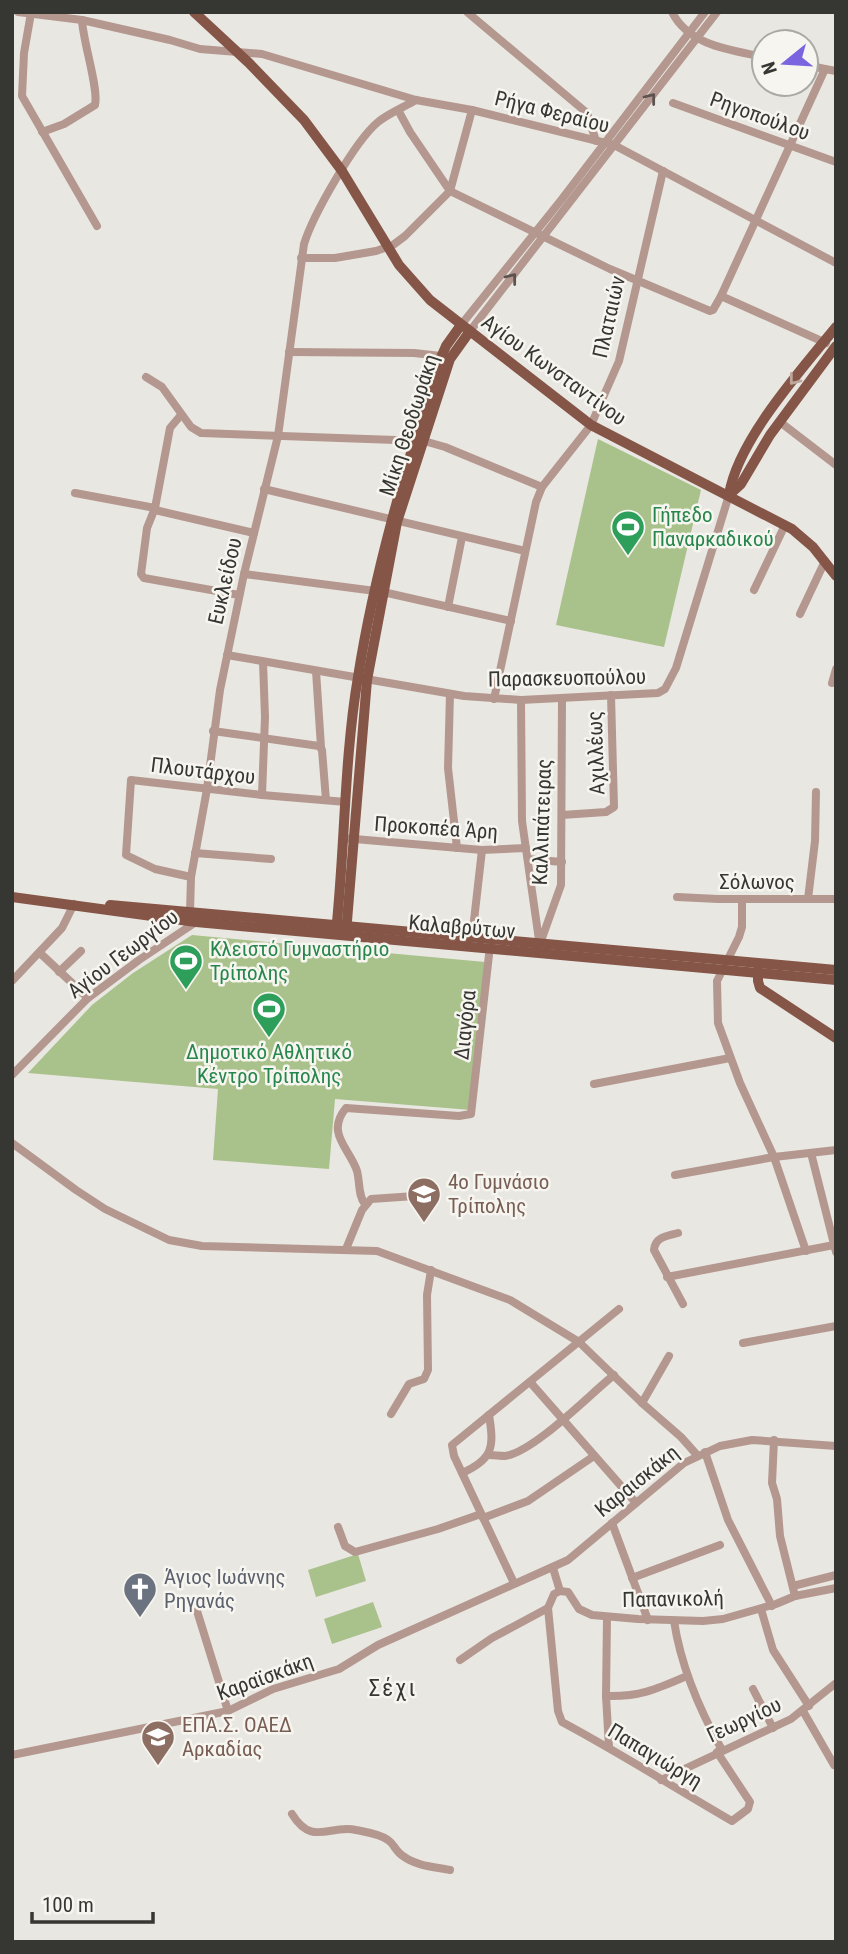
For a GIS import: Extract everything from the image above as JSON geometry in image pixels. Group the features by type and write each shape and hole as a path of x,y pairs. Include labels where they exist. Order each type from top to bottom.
{"main road":[{"name":"Αγίου Κωνσταντίνου","path":"194,12 240,53 304,120 342,171 388,247 430,300 590,425 785,525 806,540 836,576"},
{"path":"729,495 732,478 748,446 786,390 836,327"},
{"name":"Μίκη Θεοδωράκη","path":"348,839 346,802 362,679 394,521 441,356 466,328"},
{"name":"Μίκη Θεοδωράκη","path":"419,440 452,355 466,328"},
{"path":"729,495 741,484 780,422 836,345"},
{"name":"Μίκη Θεοδωράκη","path":"341,930 362,679"},
{"name":"Καλαβρύτων","path":"12,897 80,905 102,911 195,916 723,964 836,980"},
{"name":"Καλαβρύτων","path":"341,930 472,938 490,944"},
{"path":"758,969 760,988 836,1038"},
{"name":"Καλαβρύτων","path":"758,969 836,970"}],"street":[{"name":"Ρήγα Φεραίου","path":"18,12 82,20 200,49 262,54 416,100 472,110 614,145 836,263"},
{"path":"467,12 587,113 600,142"},
{"path":"672,12 694,35 718,47 750,54"},
{"name":"Μίκη Θεοδωράκη","path":"466,328 544,237 614,145 694,35 705,12"},
{"name":"Μίκη Θεοδωράκη","path":"466,328 600,142 717,12"},
{"path":"31,13 21,91 24,103 97,226"},
{"path":"42,132 64,124 95,105 96,97 82,20"},
{"path":"820,68 836,71"},
{"path":"398,110 450,191 636,280 710,311 721,296 825,69"},
{"name":"Ευκλείδου","path":"195,916 191,877 207,789 213,731 239,595 278,436 301,258 310,228 342,171 369,131 379,121 416,100"},
{"name":"Ρηγοπούλου","path":"673,103 836,162"},
{"path":"301,258 335,258 388,247 405,236 450,191 472,110"},
{"name":"Πλαταιών","path":"494,699 524,551 542,487 590,425 619,361 663,171"},
{"path":"721,296 823,343 836,345"},
{"path":"289,352 414,353 441,356"},
{"path":"146,377 162,387 191,427 201,433 419,440 445,447 542,487"},
{"path":"181,415 170,428 155,509 147,528 142,576 239,595"},
{"path":"780,422 836,465"},
{"path":"264,489 524,551"},
{"path":"75,493 254,533"},
{"name":"Παρασκευοπούλου","path":"227,655 450,694 494,699 562,699 658,693 670,682 696,609 729,495"},
{"path":"754,590 785,525"},
{"path":"448,607 463,537"},
{"path":"800,614 825,561"},
{"path":"244,573 379,591 510,621"},
{"path":"262,796 263,662"},
{"path":"832,683 836,669"},
{"path":"316,671 326,800"},
{"path":"450,694 448,768 457,848"},
{"name":"Αχιλλέως","path":"562,815 612,809 615,800 611,695"},
{"name":"Καλλιπάτειρας","path":"540,949 559,892 562,862 562,699"},
{"path":"522,700 522,813 540,949"},
{"path":"213,731 321,747"},
{"name":"Πλουτάρχου","path":"191,877 155,869 125,855 131,780 262,796 346,802"},
{"path":"808,899 816,830 816,792"},
{"name":"Προκοπέα Άρη","path":"348,839 457,848 526,848"},
{"path":"472,938 482,849"},
{"path":"195,853 271,859"},
{"path":"528,859 562,862"},
{"name":"Σόλωνος","path":"677,897 836,899"},
{"path":"742,899 742,927 739,937 723,964 717,981 717,1016 730,1058 774,1157 806,1251"},
{"path":"12,981 40,953 80,905"},
{"name":"Αγίου Γεωργίου","path":"12,1075 88,998 195,916"},
{"name":"Διαγόρα","path":"365,1204 354,1163 339,1137 340,1119 346,1108 459,1116 471,1114 490,944"},
{"path":"59,972 80,951"},
{"path":"40,953 88,998"},
{"path":"594,1084 730,1058"},
{"path":"12,1143 95,1203 169,1240 202,1246 377,1251 510,1300 579,1342 642,1403 701,1453 728,1521 772,1606"},
{"path":"675,1175 774,1157 836,1150"},
{"path":"667,1277 835,1248 811,1153"},
{"path":"346,1249 365,1204 375,1197 415,1196"},
{"path":"678,1233 660,1239 654,1245 682,1304"},
{"path":"391,1414 408,1384 424,1378 428,1373 427,1295 431,1270"},
{"path":"514,1583 452,1445 619,1309"},
{"path":"743,1343 836,1326"},
{"path":"642,1403 669,1356"},
{"path":"489,1455 506,1455 523,1449 614,1375"},
{"path":"530,1382 636,1503"},
{"path":"463,1473 489,1455 489,1415"},
{"path":"774,1440 772,1483 780,1536 796,1596"},
{"name":"Καραισκάκη","path":"514,1583 553,1568 576,1554 701,1453 740,1441 774,1440 836,1446"},
{"path":"338,1527 345,1546 355,1552 438,1529 528,1501 594,1456"},
{"path":"612,1523 648,1620"},
{"path":"632,1578 720,1545"},
{"path":"460,1660 492,1638 548,1608 555,1594 560,1591 553,1568"},
{"path":"793,1586 836,1575"},
{"name":"Καραϊσκάκη","path":"12,1755 228,1710 273,1689 339,1669 378,1645 514,1583"},
{"name":"Παπανικολή","path":"560,1591 568,1592 579,1610 607,1617 674,1620 723,1619 772,1606 796,1596 836,1588"},
{"name":"Παπαγιώργη","path":"548,1608 561,1721 732,1821 748,1809 750,1802 719,1751"},
{"path":"761,1609 774,1650 834,1765"},
{"path":"197,1611 228,1710"},
{"path":"607,1617 606,1696 609,1747"},
{"path":"674,1620 678,1647 687,1675 719,1751"},
{"path":"606,1696 631,1697 687,1675"},
{"name":"Γεωργίου","path":"661,1780 773,1728 806,1708 836,1683"},
{"path":"753,1689 773,1728"},
{"path":"292,1814 309,1831 325,1833 350,1828 360,1830 387,1839 406,1858 423,1865 450,1870"}],"green space":[{"name":"Γήπεδο Παναρκαδικού","path":"598,439 701,490 664,647 556,625"},
{"name":"Δημοτικό Αθλητικό Κέντρο Τρίπολης","path":"192,935 485,962 471,1110 335,1099 329,1169 213,1160 218,1089 28,1073 92,1005 133,973"},
{"path":"358,1554 366,1581 316,1597 308,1570"},
{"path":"373,1602 382,1627 332,1644 324,1619"}],"place":[{"name":"Γήπεδο Παναρκαδικού","path":"628,557"},
{"name":"Κλειστό Γυμναστήριο Τρίπολης","path":"186,991"},
{"name":"Δημοτικό Αθλητικό Κέντρο Τρίπολης","path":"269,1039"},
{"name":"4ο Γυμνάσιο Τρίπολης","path":"424,1224"},
{"name":"Άγιος Ιωάννης Ρηγανάς","path":"140,1619"},
{"name":"ΕΠΑ.Σ. ΟΑΕΔ Αρκαδίας","path":"158,1767"}],"district":[{"name":"Σέχι","path":"393,1688"}]}
